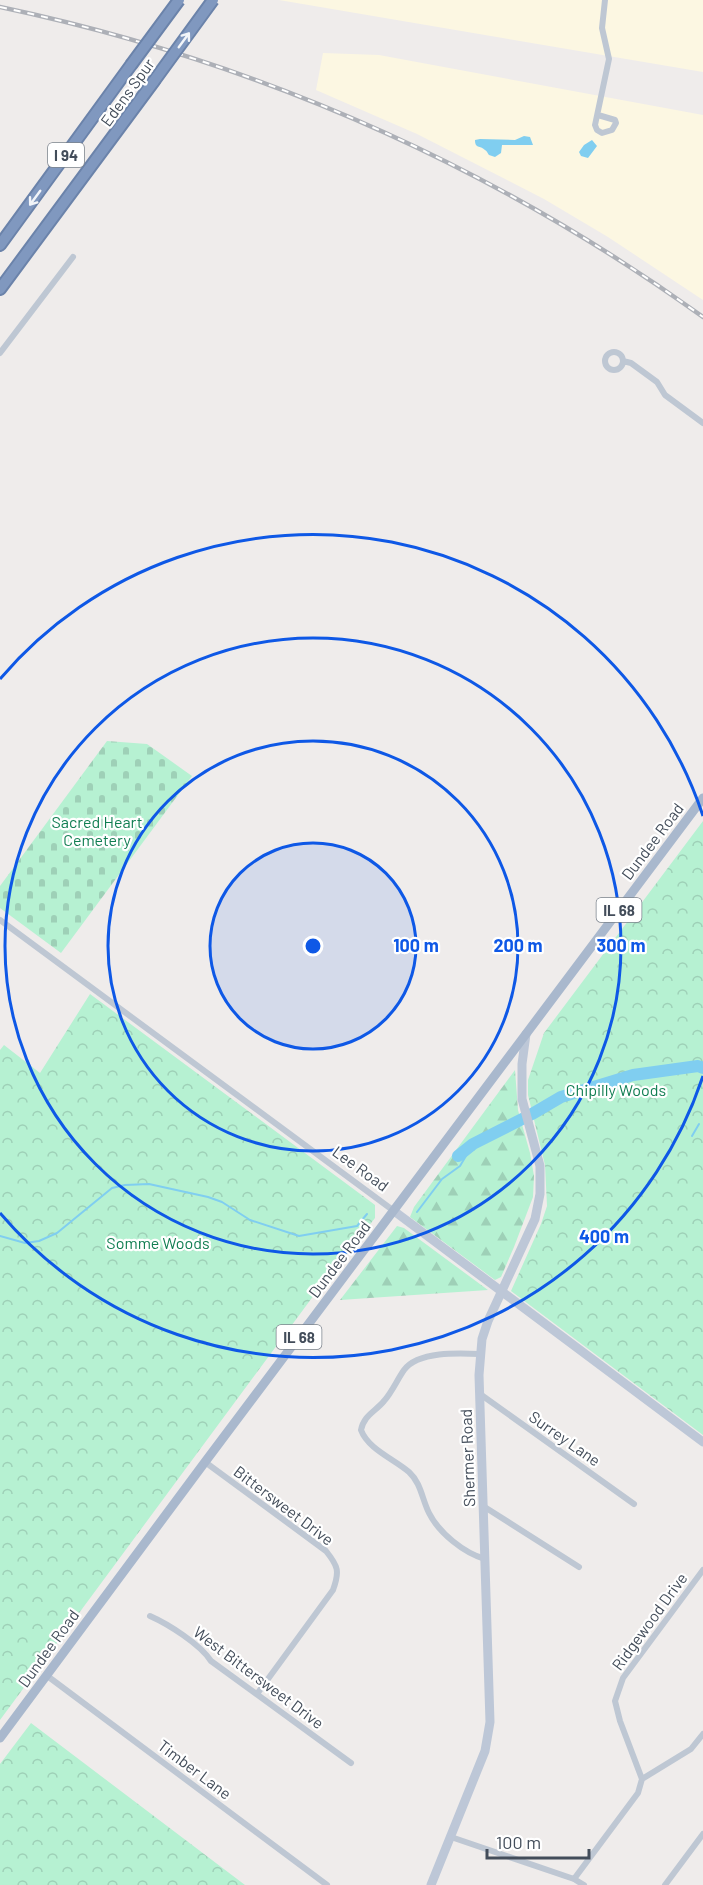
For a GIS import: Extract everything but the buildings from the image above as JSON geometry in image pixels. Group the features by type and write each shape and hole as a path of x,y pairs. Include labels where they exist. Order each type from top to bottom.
{"highway":[{"name":"Edens Spur","path":"0,245 179,0"},
{"name":"Edens Spur","path":"0,289 213,0"}],"main road":[{"name":"Dundee Road","path":"0,1738 703,798"},
{"name":"Shermer Road","path":"431,1885 489,1737 480,1354 488,1321 535,1219 540,1194 540,1166 522,1099 522,1064 526,1034"},
{"name":"Lee Road","path":"394,1211 703,1442"}],"street":[{"path":"598,115 609,59 602,28 605,0"},
{"path":"0,353 73,257"},
{"path":"623,360 631,363 657,382 665,395 703,423"},
{"name":"Lee Road","path":"0,920 394,1211"},
{"path":"480,1354 442,1354 410,1364 385,1400 366,1418 361,1430 366,1440 415,1478 429,1513 441,1529 468,1552 485,1559"},
{"name":"Surrey Lane","path":"480,1394 634,1504"},
{"name":"Bittersweet Drive","path":"205,1462 326,1551 337,1564 338,1577 333,1590 257,1694"},
{"path":"483,1506 579,1568"},
{"name":"Ridgewood Drive","path":"642,1779 620,1721 615,1701 623,1678 703,1570"},
{"name":"West Bittersweet Drive","path":"150,1616 162,1621 208,1656 211,1661 351,1763"},
{"name":"Timber Lane","path":"46,1675 327,1885"},
{"path":"574,1879 638,1793 642,1779 691,1749 703,1734"},
{"path":"665,1885 703,1834"},
{"path":"451,1837 574,1879 584,1885"}],"shaded area":[{"path":"279,0 703,0 703,72"},
{"path":"323,53 379,55 703,115 703,300 608,237 544,199 417,134 316,90"}],"green space":[{"name":"Sacred Heart Cemetery","path":"107,741 147,744 192,776 61,953 0,908 0,886"},
{"name":"Chipilly Woods","path":"703,821 703,1435 511,1291 547,1206 545,1165 528,1095 528,1080 544,1033"},
{"name":"Somme Woods","path":"90,994 375,1205 375,1218 317,1291 0,1720 0,1050 4,1045 40,1073"},
{"path":"515,1070 518,1110 534,1176 533,1197 501,1277 495,1280 410,1217 414,1207"},
{"path":"397,1226 404,1228 488,1290 340,1300"},
{"path":"31,1723 245,1885 0,1885 0,1764"}],"water":[{"path":"524,136 530,137 533,145 502,145 501,153 495,157 489,155 486,150 475,143 475,140 480,139 515,140"},
{"path":"592,140 597,146 588,158 581,156 579,152"}],"waterway":[{"path":"458,1156 473,1144 561,1097 633,1075 698,1066 703,1068"},
{"path":"692,1136 699,1124"},
{"path":"417,1212 442,1179 460,1166 473,1144"},
{"path":"0,1236 25,1243 39,1241 57,1233 112,1188 125,1185 149,1184 208,1197 222,1202 250,1220 299,1236 357,1226 367,1214"}],"railway":[{"path":"0,7 95,30 188,57 279,88 368,125 454,166 539,212 622,262 703,317"}]}
